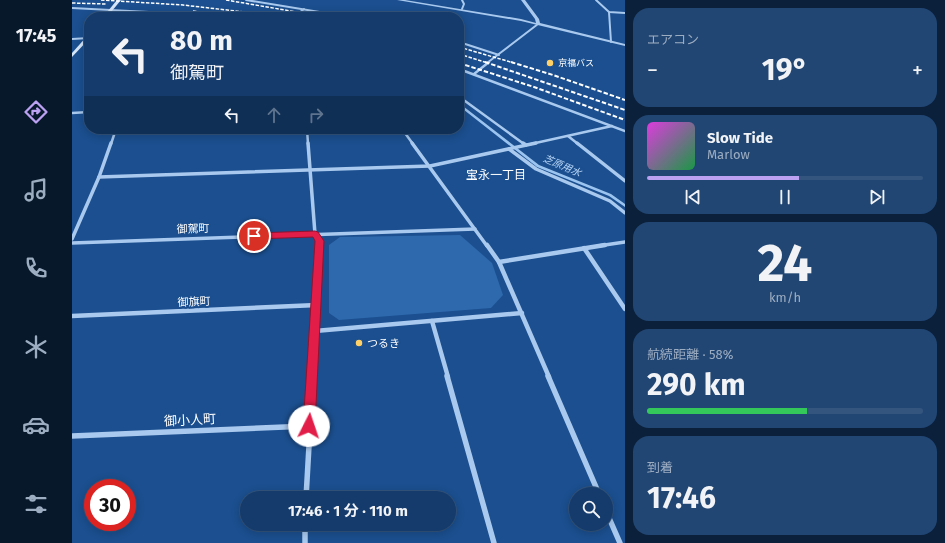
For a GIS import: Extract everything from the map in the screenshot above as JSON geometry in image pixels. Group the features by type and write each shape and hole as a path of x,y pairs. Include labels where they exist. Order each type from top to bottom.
{"main road":[{"path":"111,10 119,0"},
{"path":"72,56 84,42"}],"street":[{"path":"246,0 321,12"},
{"path":"399,0 462,9 538,24 625,45"},
{"path":"462,0 464,4 462,9"},
{"path":"523,0 538,20 538,24"},
{"path":"596,0 609,12 625,13"},
{"path":"72,8 149,12"},
{"path":"300,12 304,9"},
{"path":"609,12 611,42"},
{"path":"474,74 538,24"},
{"path":"72,39 84,38"},
{"path":"464,44 499,55"},
{"path":"464,71 625,131"},
{"path":"464,101 526,145"},
{"path":"72,113 84,112"},
{"path":"99,177 430,166 612,126"},
{"path":"72,239 99,177 114,134"},
{"path":"306,491 320,241 315,234 307,134"},
{"path":"406,134 500,262 596,487"},
{"path":"568,136 625,181"},
{"path":"509,149 536,169 610,201 625,213"},
{"name":"御駕町","path":"72,243 475,229"},
{"path":"500,262 625,242"},
{"path":"584,248 625,309"},
{"name":"御旗町","path":"72,316 317,305"},
{"path":"315,331 522,313"},
{"path":"432,321 494,543"},
{"name":"御小人町","path":"72,436 309,426"},
{"path":"613,527 620,543"},
{"path":"305,531 305,543"}],"shaded area":[{"path":"460,235 492,263 503,295 491,308 339,320 329,313 329,245 340,237"}],"waterway":[{"name":"芝原用水","path":"464,108 538,166 610,195 625,206"}],"railway":[{"path":"101,0 183,5 244,12"},
{"path":"226,0 297,12"},
{"path":"72,3 106,4"},
{"path":"193,11 201,12"},
{"path":"464,48 514,63"},
{"path":"464,56 487,63"},
{"path":"511,62 625,100"},
{"path":"487,63 625,110"},
{"path":"464,65 534,87 625,120"}],"place":[{"name":"京福バス","path":"550,63"},
{"name":"つるき","path":"359,343"}],"district":[{"name":"宝永一丁目","path":"496,175"}],"route":[{"path":"254,236 315,234 320,241 309,426"}]}
